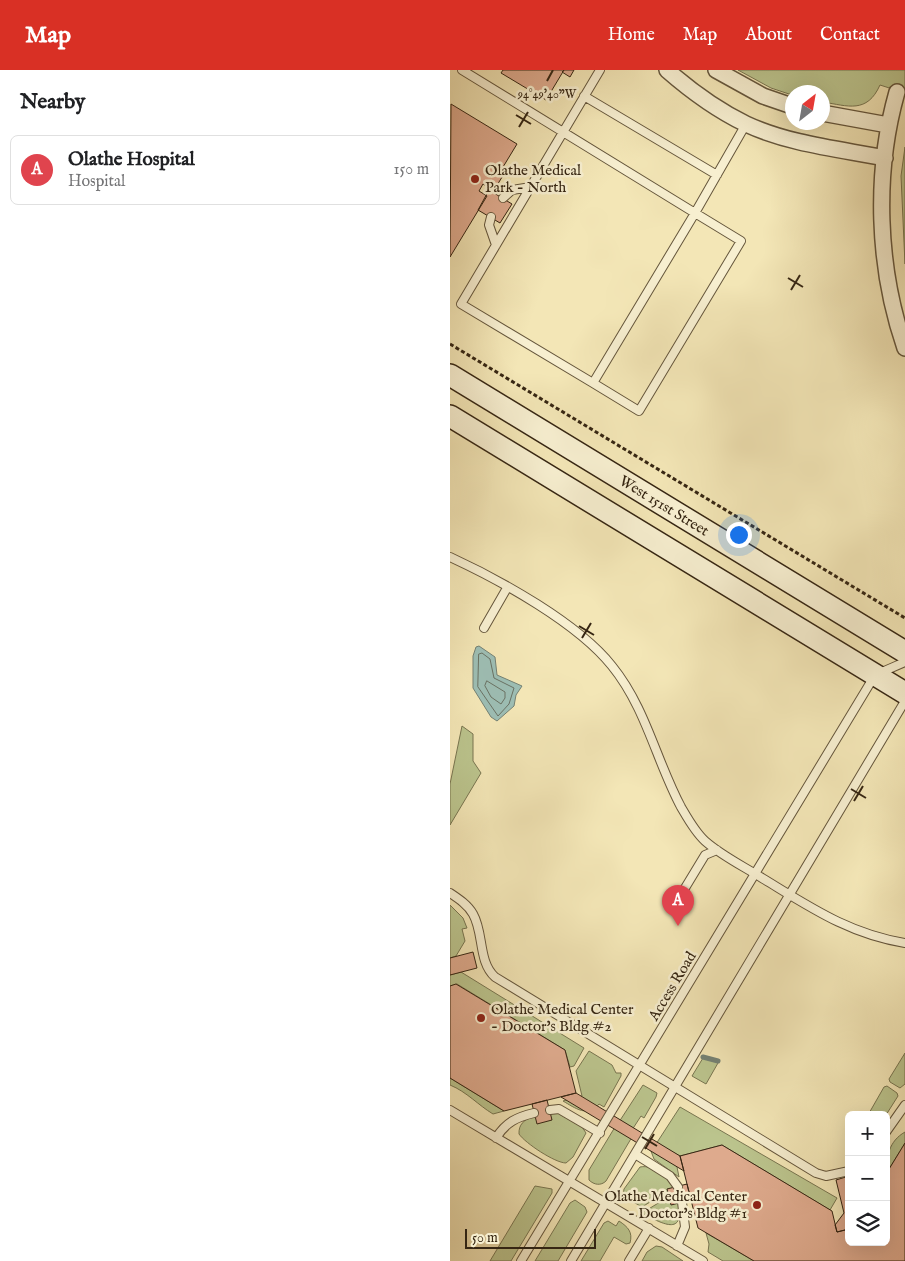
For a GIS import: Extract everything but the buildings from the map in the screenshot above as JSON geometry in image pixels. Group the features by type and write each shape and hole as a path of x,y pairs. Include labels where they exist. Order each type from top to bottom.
{"main road":[{"name":"West 151st Street","path":"450,375 905,652"},
{"path":"450,416 905,693"}],"street":[{"path":"667,70 713,106 746,124 799,141 884,158"},
{"path":"716,70 763,96 785,104"},
{"path":"897,92 888,125 884,158 882,211 884,253 890,294 905,348"},
{"path":"830,114 888,125"}],"lane":[{"path":"462,70 563,132 695,213 741,241 639,411 461,304 531,187 563,132 584,96 600,70"},
{"path":"584,96 717,175"},
{"path":"593,383 746,124"},
{"path":"503,198 512,190 531,187"},
{"path":"491,218 489,225 496,245"},
{"path":"450,557 507,588 570,626 611,665 644,719 681,807 704,840 789,894 854,930 905,943"},
{"path":"484,628 507,588"},
{"path":"875,676 905,662"},
{"name":"Access Road","path":"521,1261 875,676"},
{"path":"571,1261 905,701"},
{"path":"685,888 705,856 717,850"},
{"path":"450,893 468,907 474,916 487,966 495,977 822,1176 845,1172"},
{"path":"890,1126 905,1104"},
{"path":"550,1110 559,1109 600,1132"},
{"path":"450,1110 703,1261"},
{"path":"496,1138 510,1121 534,1113"},
{"path":"634,1154 670,1176 678,1187"},
{"path":"677,1246 685,1227 682,1202"},
{"path":"629,1261 649,1228"}],"path":[{"path":"450,344 905,618"}],"green space":[{"path":"738,70 905,70 905,93 880,85 869,100 856,106 830,103 830,85 785,85 785,93 771,88"},
{"path":"905,147 905,264 901,176"},
{"path":"462,726 473,734 473,761 481,773 450,825 450,784"},
{"path":"450,905 463,918 467,928 462,929 465,941 456,956 450,958"},
{"path":"461,972 584,1048 574,1066 570,1067 565,1050 457,984 450,986 450,975"},
{"path":"589,1051 612,1065 616,1073 621,1073 621,1076 604,1107 599,1104 595,1108 586,1111 577,1109 563,1101 582,1096 576,1071"},
{"path":"905,1053 905,1084 900,1088 890,1082 889,1079"},
{"path":"703,1058 718,1063 706,1084 692,1076"},
{"path":"450,1078 504,1111 493,1114 462,1091 450,1085"},
{"path":"643,1085 657,1093 644,1118 641,1116 632,1130 619,1122"},
{"path":"887,1086 897,1093 898,1096 889,1111 870,1111 884,1087"},
{"path":"680,1107 837,1198 830,1210 722,1145 680,1156 656,1144"},
{"path":"556,1112 582,1127 586,1133 573,1157 566,1163 555,1160 541,1152 519,1134 522,1123 531,1117"},
{"path":"615,1127 632,1137 606,1181 602,1184 595,1184 589,1180 589,1170"},
{"path":"905,1132 905,1143 890,1167 890,1150 895,1140"},
{"path":"649,1146 676,1162 679,1177 654,1159"},
{"path":"640,1167 657,1170 667,1178 676,1193 658,1197 642,1207 623,1196 624,1189"},
{"path":"535,1186 552,1189 552,1193 511,1261 490,1261"},
{"path":"677,1198 679,1218 672,1225 665,1224 642,1213 660,1202"},
{"path":"575,1200 585,1207 587,1212 558,1261 535,1261 570,1203"},
{"path":"608,1221 616,1226 619,1221 627,1228 631,1236 630,1243 626,1244 614,1237 600,1261 581,1261 604,1223"},
{"path":"706,1233 754,1261 723,1261 708,1252 709,1244"},
{"path":"656,1246 662,1247 683,1261 642,1261 647,1252"}],"water":[{"path":"479,646 495,657 497,675 522,686 516,695 514,706 497,721 491,717 473,688 473,656 476,647"}],"waterway":[{"path":"703,1057 718,1061"}],"place":[{"name":"Olathe Medical Park - North","path":"475,179"},
{"name":"Olathe Hospital","path":"678,926"},
{"name":"Olathe Medical Center - Doctor's Bldg #2","path":"481,1018"},
{"name":"Olathe Medical Center - Doctor's Bldg #1","path":"757,1205"}]}
